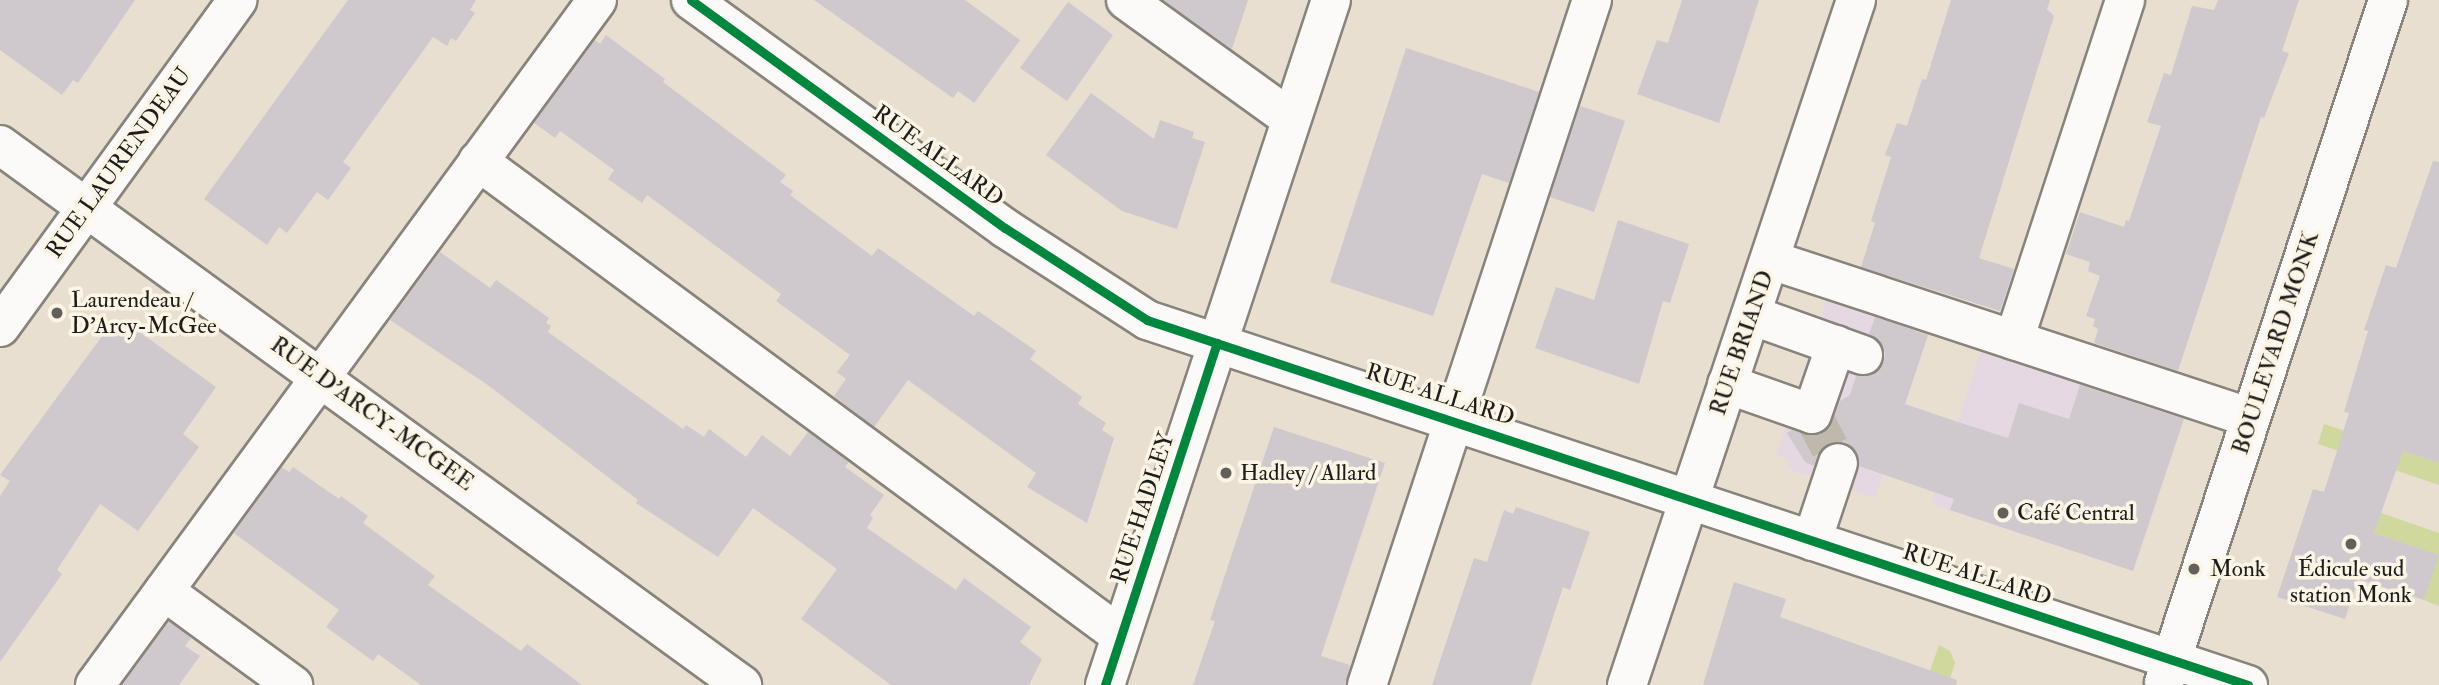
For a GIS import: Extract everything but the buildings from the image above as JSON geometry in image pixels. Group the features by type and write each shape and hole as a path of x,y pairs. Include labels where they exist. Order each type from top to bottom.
{"street":[{"name":"RUE LAURENDEAU","path":"0,327 238,0"},
{"path":"95,685 597,0"},
{"name":"RUE ALLARD","path":"691,0 1068,271 1147,320 1812,541 2167,672 2248,685"},
{"path":"1126,0 1291,119"},
{"name":"RUE HADLEY","path":"1105,685 1331,0"},
{"path":"1367,685 1592,0"},
{"name":"RUE BRIAND","path":"1627,685 1856,0"},
{"path":"2014,340 2125,0"},
{"name":"BOULEVARD MONK","path":"2167,672 2388,0"},
{"name":"RUE D'ARCY-MCGEE","path":"0,145 742,685"},
{"path":"478,161 1121,636"},
{"path":"1770,260 2251,418"},
{"path":"1727,384 1812,414 1849,350 1751,315"},
{"path":"1812,541 1839,463"},
{"path":"163,591 293,685"}],"shaded area":[{"path":"1827,298 1929,331 1875,498 1787,469 1789,459 1776,455"},
{"path":"1982,347 2185,415 2133,571 1931,504"}],"green space":[{"path":"2324,424 2439,463 2439,485 2318,444"},
{"path":"2381,513 2439,533 2439,606 2424,600 2438,555 2374,533"},
{"path":"1939,645 1950,651 1955,663 1948,685 1925,685"}],"tunnel":[{"path":"1812,414 1838,463"}],"cycle path":[{"path":"691,0 1005,228 1147,320 2248,685"},
{"path":"1105,685 1217,343"}],"place":[{"name":"Laurendeau / D'Arcy-McGee","path":"57,313"},
{"name":"Hadley / Allard","path":"1226,473"},
{"name":"Café Central","path":"2003,513"},
{"name":"Édicule sud station Monk","path":"2351,544"},
{"name":"Monk","path":"2194,569"}]}
